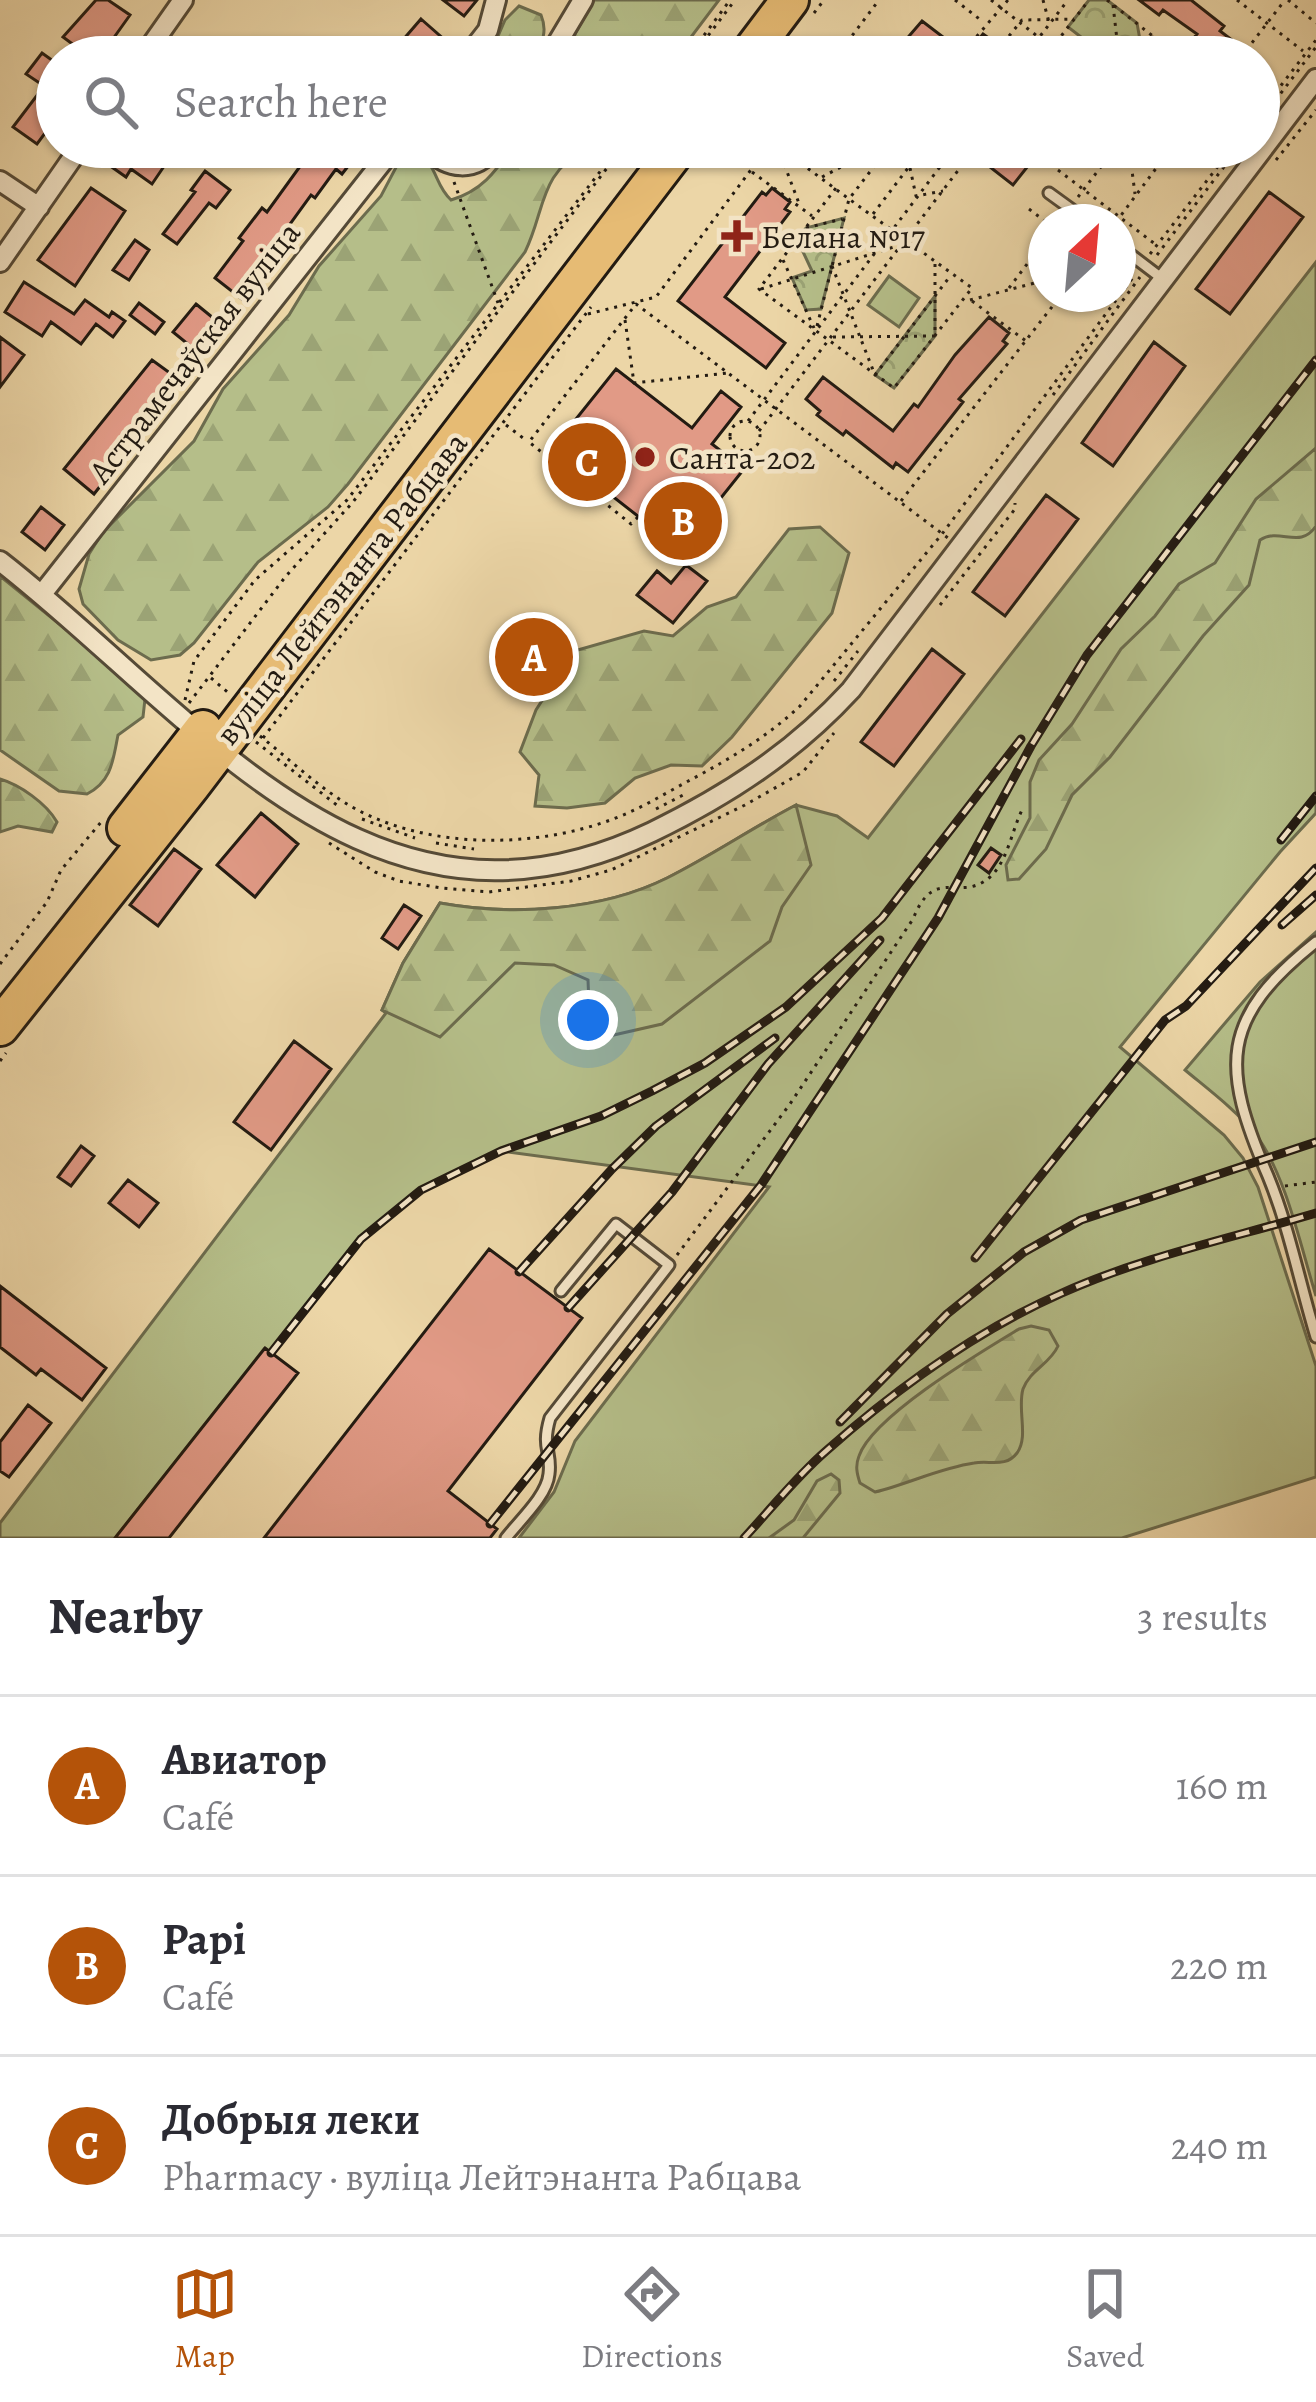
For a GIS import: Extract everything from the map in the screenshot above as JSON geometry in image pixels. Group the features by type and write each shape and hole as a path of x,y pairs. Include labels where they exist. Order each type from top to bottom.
{"highway":[{"path":"736,36 763,0"},
{"path":"763,36 790,0"},
{"name":"вуліца Лейтэнанта Рабцава","path":"0,989 636,168"},
{"name":"вуліца Лейтэнанта Рабцава","path":"0,1027 201,730 662,168"}],"street":[{"path":"483,36 496,0"},
{"path":"562,36 583,0"},
{"path":"156,36 178,2"},
{"path":"1280,127 1316,79"},
{"path":"0,262 65,168"},
{"name":"Астрамечаўская вуліца","path":"42,594 377,168"},
{"path":"0,561 201,730 328,827 385,853 439,865 552,864 595,854 668,824 789,751 851,690 949,540 1164,280 1249,168"},
{"path":"0,181 39,206"}],"lane":[{"path":"1049,193 1064,204"},
{"path":"1136,260 1164,280"},
{"path":"1316,942 1256,998 1245,1017 1235,1064 1244,1115 1272,1189 1316,1337"},
{"path":"506,1538 545,1486 550,1472 543,1442 550,1418 669,1265 616,1224 561,1291"}],"path":[{"path":"706,36 733,0"},
{"path":"852,36 879,0"},
{"path":"955,0 985,23"},
{"path":"992,0 1035,36"},
{"path":"975,36 1008,0"},
{"path":"1043,0 1050,21"},
{"path":"1039,36 1068,0"},
{"path":"1061,36 1089,0"},
{"path":"1107,0 1153,36"},
{"path":"1237,0 1308,54"},
{"path":"1257,36 1287,0 1316,23"},
{"path":"1113,5 1117,36"},
{"path":"1008,36 1018,23 1074,19"},
{"path":"1280,91 1316,44"},
{"path":"1291,143 1316,110"},
{"path":"449,168 500,305"},
{"path":"201,730 194,661 255,580 347,500 605,168"},
{"path":"580,315 656,297 752,168"},
{"path":"786,168 801,208"},
{"path":"759,290 894,388 972,288 807,168"},
{"path":"821,178 839,168"},
{"path":"815,332 849,199 873,168"},
{"path":"872,215 907,168"},
{"path":"909,168 916,196"},
{"path":"938,168 748,421 738,422 731,431 735,447 752,449 759,431 960,168"},
{"path":"1072,204 1100,168"},
{"path":"1133,168 1136,196"},
{"path":"1130,204 1157,168"},
{"path":"1136,276 1219,168"},
{"path":"261,737 346,803 375,817 429,833 480,839 565,833 628,813 773,731 949,540 1220,168"},
{"path":"1058,170 1101,204"},
{"path":"750,171 814,217"},
{"path":"759,290 836,188"},
{"path":"916,196 943,190"},
{"path":"806,228 844,218"},
{"path":"1136,231 1156,245"},
{"path":"759,290 904,242"},
{"path":"782,258 815,332"},
{"path":"934,261 935,336"},
{"path":"1008,289 1028,262"},
{"path":"832,265 875,375"},
{"path":"875,375 952,274"},
{"path":"968,298 1028,284"},
{"path":"968,298 1026,341"},
{"path":"529,442 636,304"},
{"path":"636,304 949,540"},
{"path":"201,730 286,575 353,502 500,305"},
{"path":"900,502 1048,312"},
{"path":"949,540 1109,312"},
{"path":"625,318 634,383 728,373"},
{"path":"830,339 935,336"},
{"path":"500,420 632,524 638,517"},
{"path":"748,421 759,431"},
{"path":"565,471 571,464"},
{"path":"876,627 903,587"},
{"path":"832,684 861,646"},
{"path":"316,835 375,872 399,881 489,892 571,881 652,852 802,772 842,722"},
{"path":"272,726 257,743 342,810 427,842 476,850"},
{"path":"643,816 699,787"},
{"path":"669,1265 790,1104 913,919 922,897 938,886 967,887 987,880 1004,860 1007,839 1023,808"},
{"path":"0,964 47,902 61,870"},
{"path":"1272,1189 1316,1183"}],"green space":[{"path":"594,0 719,0 692,36 574,36"},
{"path":"1089,0 1107,0 1137,23 1139,36 1080,36 1068,27"},
{"path":"519,6 541,15 543,36 498,36"},
{"path":"396,168 432,168 451,200 497,168 561,168 546,194 525,252 348,484 328,507 258,562 180,655 151,660 118,640 83,604 79,589 89,554 103,532 194,441 223,389 289,315 319,266 381,196"},
{"path":"844,218 821,309 806,310 792,278 812,271 797,239 806,228"},
{"path":"1316,262 1316,813 1120,1047 1224,1135 1258,1187 1316,1366 1316,1477 1122,1538 519,1538 554,1492 575,1441 769,1187 501,1151 421,1190 361,1239 271,1353 264,1349 115,1538 0,1538 0,1523 386,1013 382,1010 403,963 440,903 526,910 614,898 667,878 796,805 837,816 868,838"},
{"path":"889,276 919,298 899,327 868,305"},
{"path":"935,296 935,336 894,388 875,375"},
{"path":"1316,448 1316,526 1297,538 1260,540 1249,585 1203,636 1110,757 1072,795 1046,849 1019,879 1008,880 1006,865 1030,818 1030,782 1039,760 1072,724 1121,649 1179,584 1215,563 1256,499"},
{"path":"820,527 849,553 832,613 732,737 702,766 671,765 635,778 605,803 535,806 539,775 520,752 536,710 574,651 644,631 673,636 707,607 736,597 789,529"},
{"path":"0,576 126,678 145,699 143,717 118,735 106,776 87,794 59,791 0,750"},
{"path":"0,779 46,808 57,822 52,832 18,826 0,832"},
{"path":"796,805 811,865 782,907 770,941 662,1024 605,1037 589,1005 588,980 554,965 515,963 440,1037 382,1010 403,963 440,903 526,910 614,898 667,878"},
{"path":"1316,932 1316,1296 1292,1212 1267,1151 1240,1117 1185,1070 1260,982"},
{"path":"1031,1326 1049,1330 1058,1346 1023,1389 1022,1439 1013,1458 961,1465 875,1492 860,1483 859,1456 885,1423 955,1369"},
{"path":"831,1474 839,1480 840,1493 803,1538 769,1538 794,1520 817,1481"}],"building":[{"path":"96,0 108,0 130,15 115,36 64,36"},
{"path":"443,0 477,0 464,16"},
{"path":"1139,0 1191,0 1224,26 1220,31 1227,36 1195,36 1163,10 1159,15"},
{"path":"421,19 440,36 406,36"},
{"path":"922,21 942,36 909,36"},
{"path":"36,61 36,81 26,74"},
{"path":"36,97 36,143 13,127"},
{"path":"113,168 163,168 152,184 131,169 126,177"},
{"path":"299,168 347,168 342,174 336,169 315,198 311,195 256,271 262,275 243,300 215,278 262,208 267,212"},
{"path":"991,168 1026,168 1013,185"},
{"path":"205,171 230,190 216,208 209,203 177,244 163,234"},
{"path":"91,188 125,211 75,286 38,260"},
{"path":"772,188 790,202 785,209 790,212 725,297 785,343 766,368 678,301 762,192 766,195"},
{"path":"1269,192 1303,217 1230,314 1196,289"},
{"path":"135,240 149,250 129,280 113,270"},
{"path":"24,282 74,314 85,300 109,317 112,312 125,321 113,337 96,324 81,344 51,322 42,336 5,312"},
{"path":"139,303 164,322 155,334 130,315"},
{"path":"196,304 223,326 200,354 173,332"},
{"path":"989,317 1009,333 1003,341 1007,344 959,399 963,402 908,472 896,463 893,468 846,431 843,435 817,415 820,411 806,399 823,377 893,431 914,404 918,407"},
{"path":"0,337 24,355 0,387"},
{"path":"1154,342 1185,366 1113,466 1082,443"},
{"path":"152,360 181,381 163,404 158,400 111,462 116,466 94,494 64,469"},
{"name":"Санта-202","path":"616,369 692,428 721,391 741,407 712,444 744,469 680,549 552,449"},
{"path":"1046,495 1078,519 1005,616 973,592"},
{"path":"41,507 64,525 45,550 22,532"},
{"path":"686,565 707,581 673,623 637,595 657,571 671,583"},
{"path":"539,622 565,642 525,693 499,673"},
{"path":"932,649 964,674 894,766 861,742"},
{"path":"261,813 298,844 255,897 217,865"},
{"path":"991,848 1001,855 989,873 978,865"},
{"path":"174,849 201,869 158,926 130,905"},
{"path":"404,905 421,916 398,949 382,938"},
{"path":"294,1041 331,1069 271,1150 234,1122"},
{"path":"81,1146 94,1156 71,1186 58,1177"},
{"path":"128,1180 158,1203 139,1227 109,1203"},
{"path":"489,1249 582,1318 448,1491 497,1529 490,1538 264,1538"},
{"path":"0,1286 106,1368 82,1400 41,1369 36,1375 0,1347"},
{"path":"265,1348 298,1373 169,1538 115,1538"},
{"path":"28,1405 51,1423 9,1477 0,1471 0,1442"}],"railway":[{"path":"490,1524 761,1185 938,918 1031,746 1087,655 1316,360"},
{"path":"271,1353 361,1239 421,1190 501,1151 601,1116 652,1091 705,1063 786,1007 882,918 1021,739"},
{"path":"1281,840 1316,796"},
{"path":"975,1258 1165,1020 1186,1006 1316,868"},
{"path":"1282,925 1316,895"},
{"path":"568,1308 672,1192 768,1064 880,940"},
{"path":"519,1272 656,1126 775,1038"},
{"path":"840,1422 947,1314 1024,1252 1081,1220 1316,1142"},
{"path":"744,1538 804,1471 853,1428 938,1363 999,1325 1124,1269 1316,1213"}],"place":[{"name":"Белана №17","path":"737,236"},
{"name":"Санта-202","path":"645,457"},
{"name":"Добрыя леки","path":"587,462"},
{"name":"Papi","path":"683,521"},
{"name":"Авиатор","path":"534,657"}]}
